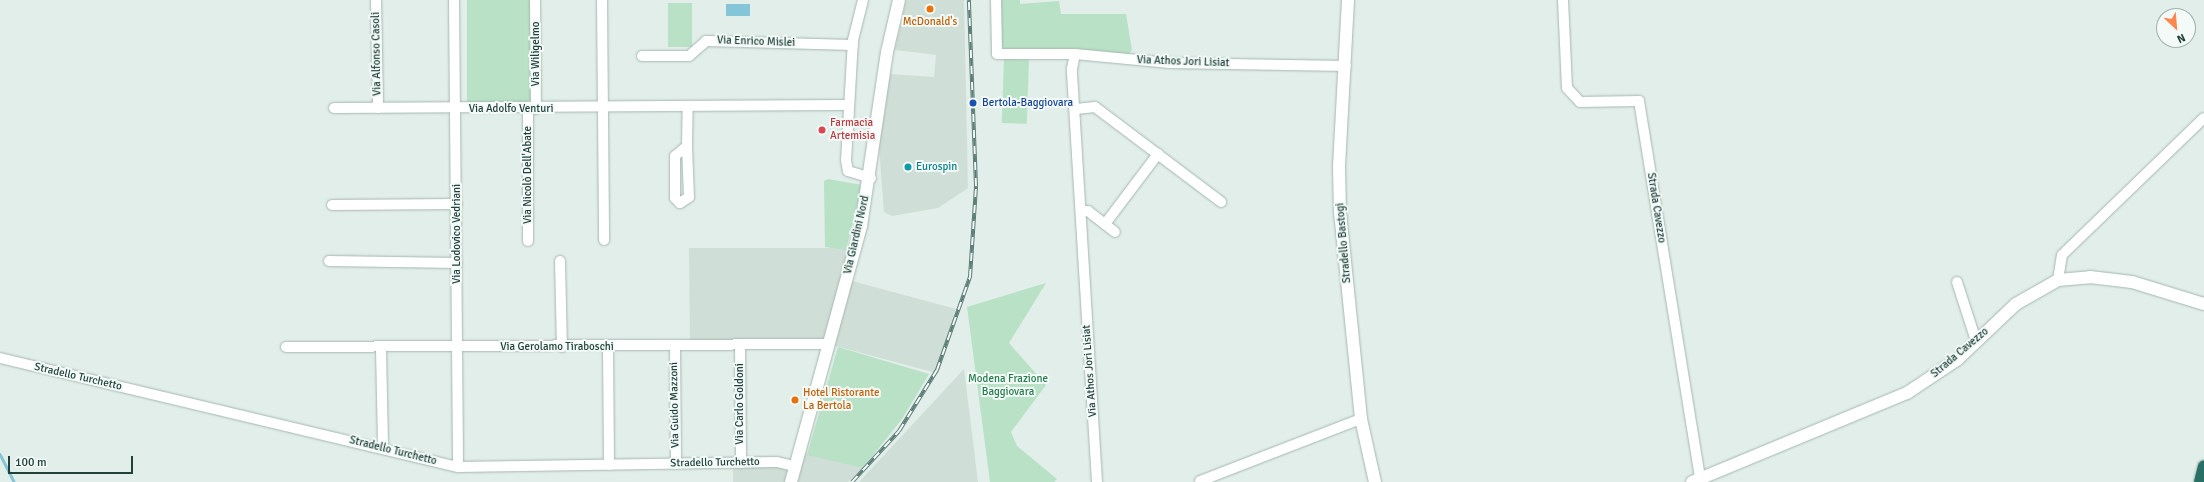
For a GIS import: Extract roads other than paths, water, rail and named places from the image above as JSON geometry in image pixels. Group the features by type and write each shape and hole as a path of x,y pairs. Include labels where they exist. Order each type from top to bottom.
{"highway":[{"path":"2200,482 2204,466"}],"street":[{"name":"Via Alfonso Casoli","path":"376,0 378,108"},
{"name":"Via Lodovico Vedriani","path":"454,0 457,204 458,468"},
{"name":"Via Wiligelmo","path":"532,109 535,0"},
{"path":"602,0 604,240"},
{"path":"863,0 853,45 849,105 848,171 871,178"},
{"name":"Via Giardini Nord","path":"791,482 794,466 852,262 871,178 887,52 899,0"},
{"path":"996,0 997,54 1075,54"},
{"name":"Stradello Bastogi","path":"1348,0 1346,66 1339,168 1340,212 1362,419 1375,482"},
{"name":"Strada Cavezzo","path":"1563,0 1567,88 1580,102 1639,101 1696,480 1907,393 1941,372 2022,300 2058,280 2090,277 2132,282 2204,304"},
{"name":"Via Enrico Mislei","path":"642,56 689,56 706,41 853,45"},
{"name":"Via Athos Jori Lisiat","path":"1097,482 1076,109 1072,69 1075,54 1170,63 1346,66"},
{"name":"Via Adolfo Venturi","path":"334,108 456,110 849,105"},
{"path":"687,146 675,156 675,198 680,203 689,197 687,146 688,107"},
{"path":"1076,109 1095,107 1221,202"},
{"name":"Via Nicolò Dell'Abate","path":"528,241 532,109"},
{"path":"2058,280 2062,255 2204,118"},
{"path":"1105,224 1158,154"},
{"path":"332,205 457,204"},
{"path":"1081,211 1088,211 1115,232"},
{"path":"329,261 457,263"},
{"path":"560,261 562,347"},
{"path":"1957,282 1976,341"},
{"name":"Via Gerolamo Tiraboschi","path":"286,347 380,349 457,346 608,347 828,344"},
{"name":"Via Carlo Goldoni","path":"740,345 741,463"},
{"name":"Via Guido Mazzoni","path":"675,346 676,464"},
{"path":"608,347 609,466"},
{"path":"380,349 383,448"},
{"name":"Stradello Turchetto","path":"0,358 383,448 458,468 741,463 794,466"},
{"path":"1200,481 1362,419"}],"water":[{"path":"726,4 750,4 750,16 726,16"}],"waterway":[{"path":"0,454 14,482"}],"railway":[{"path":"852,482 899,431 937,370 970,277 976,186 969,0"}],"place":[{"name":"McDonald's","path":"930,9"},
{"name":"Bertola-Baggiovara","path":"973,103"},
{"name":"Farmacia Artemisia","path":"822,130"},
{"name":"Eurospin","path":"908,167"},
{"name":"Hotel Ristorante La Bertola","path":"795,400"}],"park label":[{"name":"Modena Frazione Baggiovara","path":"1008,386"}]}
